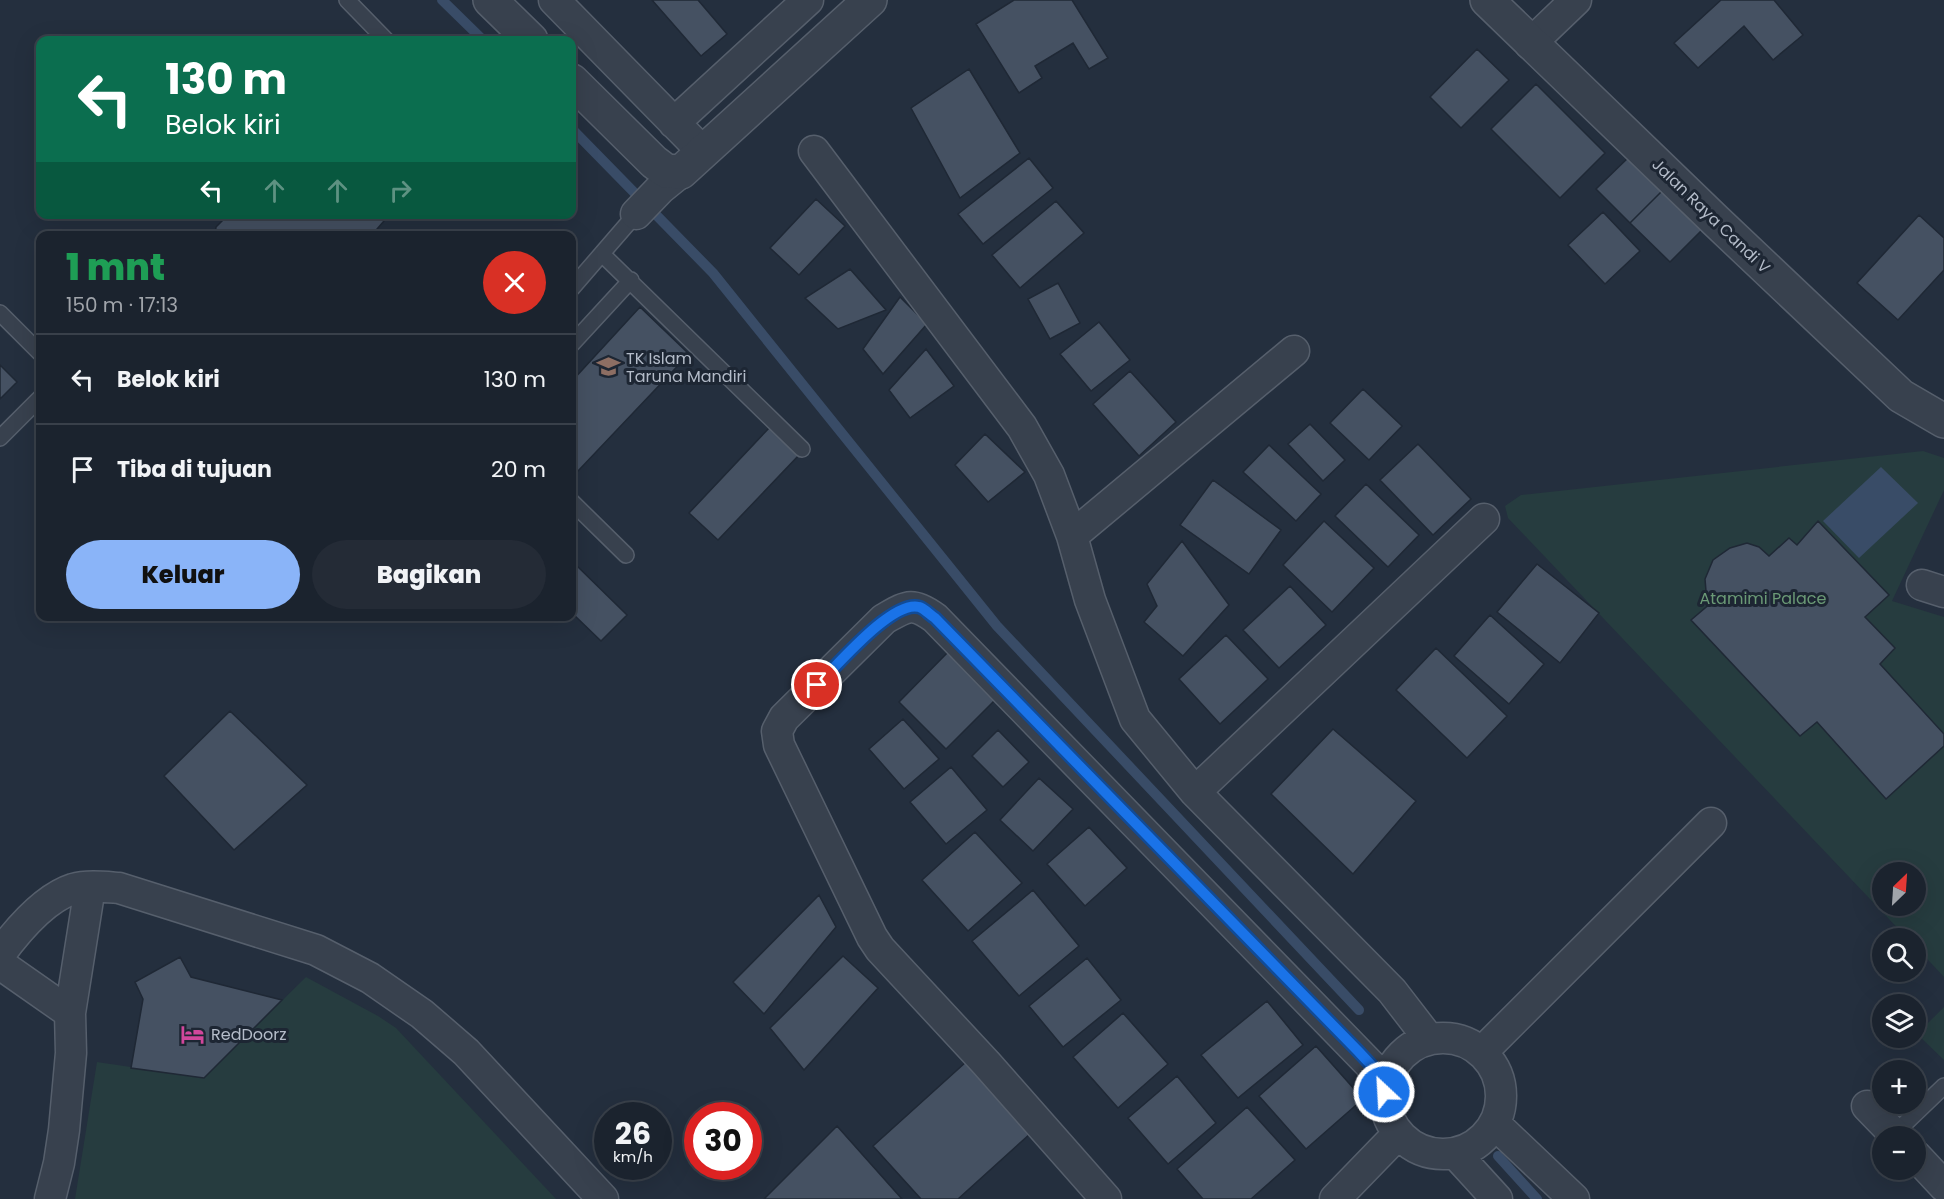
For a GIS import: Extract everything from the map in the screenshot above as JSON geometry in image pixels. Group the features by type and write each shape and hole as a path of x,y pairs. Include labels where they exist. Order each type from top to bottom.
{"street":[{"path":"490,0 527,36"},
{"path":"554,0 674,123 681,171"},
{"path":"674,123 808,0"},
{"path":"636,214 870,0"},
{"path":"1530,44 1576,0"},
{"name":"Jalan Raya Candi V","path":"1500,4 1530,44 1900,396 1944,421"},
{"path":"576,85 654,162 666,171 681,171"},
{"path":"814,151 1022,427 1049,475 1072,536 1090,600 1135,719 1195,792 1392,991 1429,1039"},
{"path":"1072,536 1294,351"},
{"path":"1195,792 1484,519"},
{"path":"1106,1199 986,1063 880,949 872,937 780,745 777,731 784,718 884,619 904,608 920,607 935,618 1386,1081"},
{"path":"1482,1052 1711,823"},
{"path":"0,954 14,935 46,904 72,889 90,887 119,888 316,950 370,978 422,1014 466,1053 603,1199"},
{"path":"50,1199 64,1130 71,1053 70,1013 90,887"},
{"path":"0,964 70,1013"},
{"path":"1429,1039 1457,1039 1471,1044 1482,1052 1500,1078 1501,1110 1495,1124 1485,1138 1471,1148 1455,1153 1440,1155 1410,1145 1398,1134 1387,1114 1384,1092 1392,1066 1401,1054 1429,1039"},
{"path":"1867,1106 1886,1126"},
{"path":"1495,1124 1574,1199"},
{"path":"1335,1199 1398,1134"},
{"path":"1455,1153 1497,1199"},
{"path":"1926,1167 1944,1186"}],"lane":[{"path":"347,0 382,36"},
{"path":"576,284 636,214"},
{"path":"603,255 802,449"},
{"path":"576,340 631,280"},
{"path":"0,313 36,349"},
{"path":"0,438 36,402"},
{"path":"576,506 626,555"},
{"path":"1906,1126 1944,1086"}],"green space":[{"name":"Atamimi Palace","path":"1923,451 1944,458 1944,490 1892,601 1944,617 1944,977 1926,958 1926,928 1898,928 1886,916 1926,916 1926,862 1872,862 1872,901 1508,518 1505,506 1521,495"},
{"path":"306,977 396,1028 556,1199 75,1199 97,1062 204,1078"},
{"path":"1944,1007 1944,1060 1926,1043 1926,1025"}],"water":[{"path":"1881,467 1918,503 1859,558 1823,521"}],"building":[{"path":"652,0 698,0 727,34 701,56"},
{"path":"1014,0 1072,0 1108,58 1089,69 1073,43 1035,66 1042,78 1019,93 976,24"},
{"path":"1721,0 1774,0 1803,35 1773,60 1744,26 1698,68 1674,43"},
{"path":"1477,49 1509,80 1461,128 1430,97"},
{"path":"969,69 1020,153 960,198 911,108"},
{"path":"1536,84 1605,153 1560,198 1491,129"},
{"path":"1631,155 1664,189 1630,223 1596,189"},
{"path":"1029,158 1053,188 983,244 958,214"},
{"path":"1664,189 1704,228 1670,262 1630,223"},
{"path":"816,199 845,226 799,275 770,248"},
{"path":"1056,201 1084,233 1020,288 992,255"},
{"path":"1603,212 1640,251 1605,284 1568,245"},
{"path":"1919,215 1944,238 1944,270 1898,320 1857,283"},
{"path":"224,219 386,219 375,231 216,231 216,227"},
{"path":"850,269 886,310 838,329 805,298"},
{"path":"1058,283 1080,323 1050,339 1028,299"},
{"path":"900,297 927,324 883,374 863,349"},
{"path":"640,307 689,354 578,471 576,469 576,377"},
{"path":"1099,322 1130,360 1091,391 1060,354"},
{"path":"926,349 954,386 910,418 889,390"},
{"path":"0,365 17,382 0,399"},
{"path":"1130,371 1176,422 1139,456 1093,404"},
{"path":"1363,389 1402,426 1369,460 1330,423"},
{"path":"1310,424 1345,460 1323,481 1288,444"},
{"path":"770,427 799,455 718,540 689,513"},
{"path":"985,434 1025,472 988,502 955,465"},
{"path":"1418,444 1471,499 1433,535 1380,480"},
{"path":"1269,445 1321,494 1296,521 1243,472"},
{"path":"1213,480 1281,530 1249,574 1180,525"},
{"path":"1366,484 1419,535 1388,567 1335,516"},
{"path":"1324,521 1374,568 1332,612 1283,565"},
{"path":"1818,521 1889,595 1865,617 1895,648 1880,664 1944,734 1944,746 1886,799 1817,722 1800,736 1691,620 1712,602 1706,591 1705,579 1713,560 1730,548 1747,543 1759,547 1769,556 1789,538 1797,545"},
{"path":"1182,541 1229,605 1183,656 1144,622 1157,606 1147,584"},
{"path":"1537,564 1599,613 1560,663 1497,612"},
{"path":"576,565 627,615 601,641 576,617"},
{"path":"1290,586 1326,625 1279,668 1243,630"},
{"path":"1490,615 1544,664 1509,704 1454,656"},
{"path":"1226,635 1268,679 1220,724 1179,679"},
{"path":"1436,648 1507,716 1467,758 1396,690"},
{"path":"951,649 998,697 946,749 899,702"},
{"path":"230,711 307,785 234,850 164,776"},
{"path":"903,719 939,759 904,789 869,749"},
{"path":"1333,729 1416,801 1353,874 1271,794"},
{"path":"998,730 1029,762 1003,787 972,756"},
{"path":"951,767 987,810 946,844 910,802"},
{"path":"1039,778 1073,809 1033,851 1000,820"},
{"path":"1089,827 1127,868 1085,906 1047,864"},
{"path":"975,832 1022,883 968,931 922,880"},
{"path":"1033,890 1079,946 1019,996 972,941"},
{"path":"819,895 836,927 764,1014 733,982"},
{"path":"843,956 878,988 804,1070 770,1028"},
{"name":"RedDoorz","path":"180,957 191,977 282,1000 204,1078 131,1068 143,999 135,982"},
{"path":"1087,958 1121,1000 1063,1047 1029,1006"},
{"path":"1267,1001 1303,1045 1238,1098 1201,1055"},
{"path":"1123,1013 1168,1064 1118,1108 1073,1057"},
{"path":"1316,1046 1363,1099 1306,1149 1259,1096"},
{"path":"966,1062 1031,1133 958,1199 921,1199 873,1146"},
{"path":"1177,1076 1216,1123 1168,1164 1128,1118"},
{"path":"1247,1107 1295,1160 1251,1199 1203,1199 1177,1169"},
{"path":"837,1126 902,1199 764,1199"}],"waterway":[{"path":"442,0 479,36"},
{"path":"576,133 713,273 997,626 1359,1010"},
{"path":"1498,1156 1537,1199"}],"place":[{"name":"TK Islam Taruna Mandiri","path":"608,367"},
{"name":"RedDoorz","path":"193,1034"}],"route":[{"path":"817,685 884,619 904,608 920,607 935,618 1358,1051 1386,1081 1384,1092"}]}
